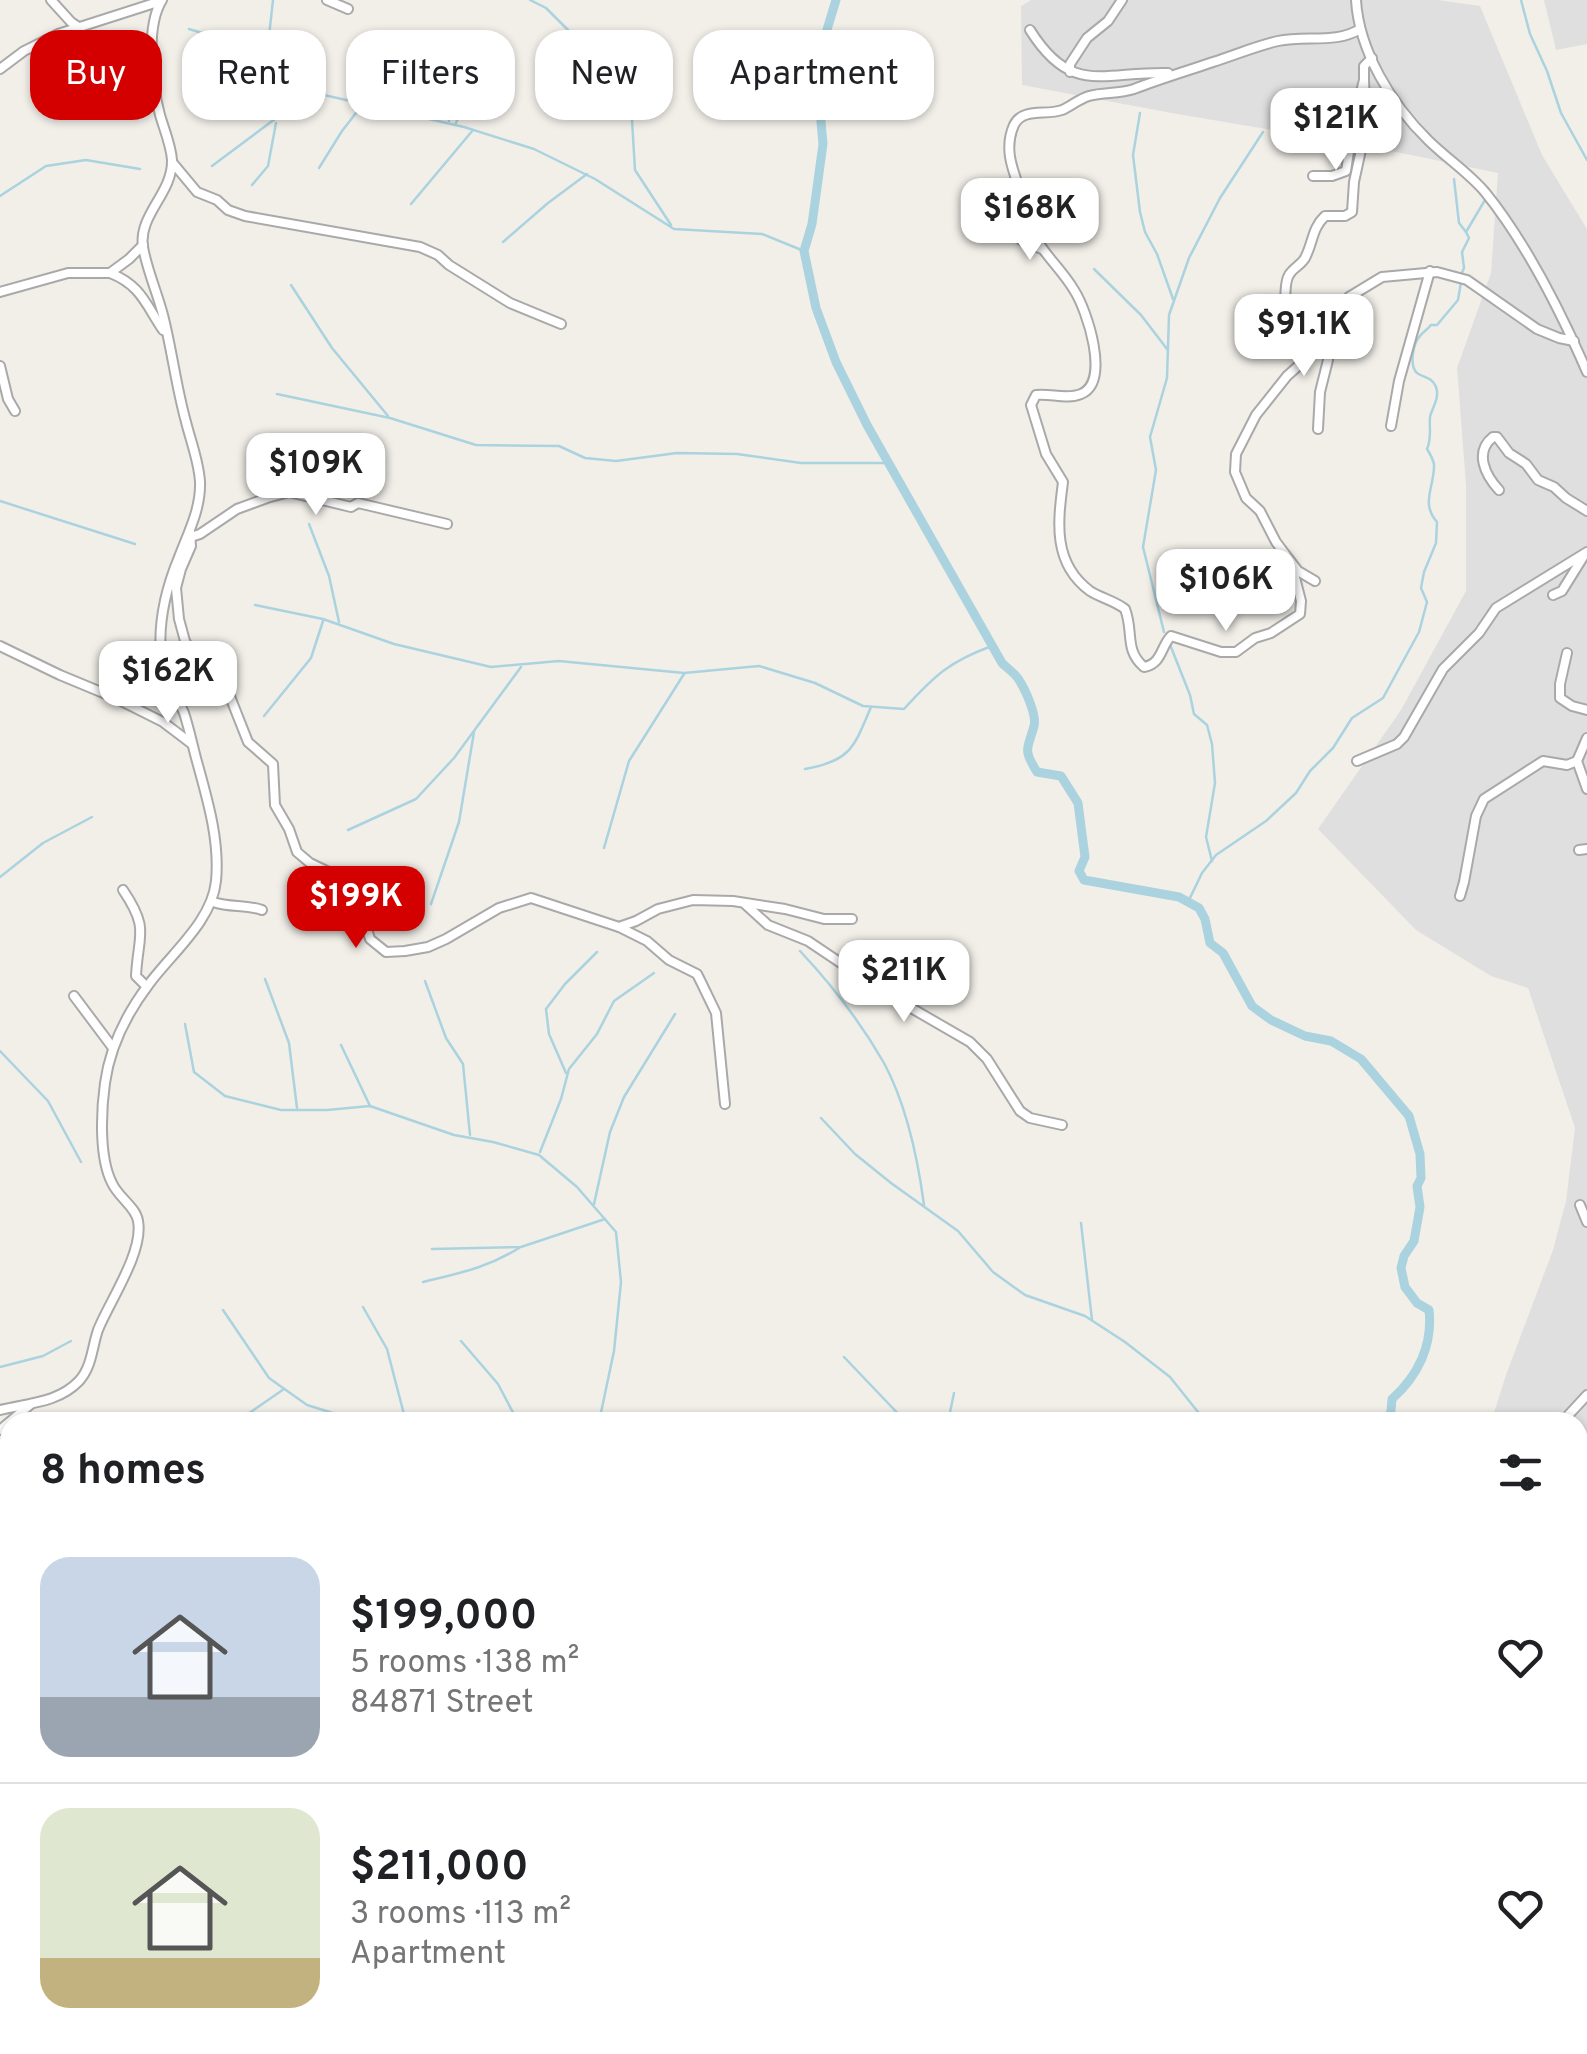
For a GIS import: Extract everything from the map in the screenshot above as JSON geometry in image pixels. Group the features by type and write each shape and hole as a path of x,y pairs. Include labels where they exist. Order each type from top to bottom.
{"street":[{"path":"51,0 80,28"},
{"path":"0,69 24,51 58,34 161,0"},
{"path":"0,1410 55,1397 81,1379 90,1360 97,1332 138,1237 136,1215 112,1185 104,1156 105,1084 113,1048 146,986 213,902 216,879 215,838 182,709 163,672 160,636 170,579 190,535 200,490 168,335 142,244 144,226 170,178 172,162 154,78 154,25 161,0"},
{"path":"327,0 348,10"},
{"path":"1070,72 1070,64 1086,38 1108,22 1122,0"},
{"path":"1356,0 1360,29 1398,106 1432,144 1462,168 1500,212 1544,284 1587,372"},
{"path":"1290,562 1301,600 1298,617 1236,652 1221,652 1171,636 1157,661 1144,667 1132,654 1131,628 1125,609 1087,589 1077,577 1060,548 1058,509 1063,482 1042,443 1032,405 1036,395 1082,394 1093,384 1097,360 1075,290 1042,248 1027,221 1010,160 1010,138 1018,119 1024,115 1064,110 1086,97 1127,91 1275,42 1338,38 1360,29"},
{"path":"1030,30 1040,47 1070,72 1089,77 1173,74"},
{"path":"1327,338 1310,340 1289,327 1283,315 1289,275 1302,262 1315,228 1325,216 1346,216 1352,212 1355,174 1366,128 1364,66 1372,58"},
{"path":"1313,176 1342,174 1348,166 1364,80"},
{"path":"172,162 196,192 217,200 228,210 420,247 510,304 561,324"},
{"path":"1332,176 1348,180 1355,174"},
{"path":"989,216 1026,244 1042,248"},
{"path":"110,273 142,244"},
{"path":"1315,581 1290,562 1260,511 1246,498 1235,472 1236,454 1264,406 1327,338 1349,296 1382,277 1430,271 1467,280 1537,329 1574,341"},
{"path":"1391,426 1430,271"},
{"path":"0,292 68,273 110,273 140,293 168,335"},
{"path":"1318,429 1320,392 1328,360 1327,338"},
{"path":"0,366 15,411"},
{"path":"1500,490 1481,456 1484,444 1493,437 1526,464 1538,480 1587,511"},
{"path":"190,535 237,509 289,492 447,524"},
{"path":"190,535 191,546 176,588 187,646 206,661 227,689 248,742 273,764 275,805 297,852 337,876 346,886 362,913 370,939 386,952 428,946 499,908 531,898 647,940 702,982 716,1013 725,1104"},
{"path":"1553,595 1562,591 1586,553"},
{"path":"1357,761 1397,744 1404,737 1443,669 1479,633 1496,608 1586,553"},
{"path":"0,646 163,722 192,744"},
{"path":"1568,652 1560,698 1587,710"},
{"path":"1460,896 1476,816 1484,799 1544,761 1567,766 1577,761 1587,738"},
{"path":"1577,761 1587,790"},
{"path":"122,890 134,906 142,932 136,976 146,986"},
{"path":"619,927 680,902 722,900 835,920 852,919"},
{"path":"213,902 262,910"},
{"path":"744,904 768,925 808,941 874,986 970,1042 988,1058 1020,1111 1030,1118 1062,1124"},
{"path":"74,996 113,1048"},
{"path":"1580,1204 1587,1222"},
{"path":"21,1412 32,1403"}],"shaded area":[{"path":"1031,0 1438,0 1480,6 1542,155 1587,229 1587,1412 1494,1412 1553,1250 1566,1201 1575,1128 1528,988 1491,976 1416,930 1318,829 1401,710 1466,591 1466,485 1457,368 1491,273 1498,173 1022,85 1021,6"},
{"path":"1544,0 1587,0 1587,44 1556,50"}],"waterway":[{"path":"270,30 273,0"},
{"path":"530,0 546,8 579,41 615,66 630,87 635,170 671,225"},
{"path":"836,0 816,66 823,144 812,224 804,251 816,308 836,362 867,425 1002,663 1024,689 1034,721 1029,758 1037,772 1061,776 1078,803 1085,857 1079,871 1084,880 1179,897 1199,908 1210,943 1223,953 1252,1006 1271,1020 1305,1036 1331,1041 1361,1059 1409,1116 1420,1154 1420,1207 1414,1241 1401,1268 1405,1287 1417,1303 1429,1310 1430,1323 1422,1359 1392,1399 1391,1412"},
{"path":"1521,0 1561,113 1587,160"},
{"path":"189,29 238,44 311,92 464,127 534,149 595,179 674,229 762,234 804,251"},
{"path":"1140,113 1133,155 1140,212 1173,299"},
{"path":"212,166 274,120"},
{"path":"319,168 351,120"},
{"path":"455,125 457,120"},
{"path":"252,185 268,166 276,123"},
{"path":"411,204 473,130"},
{"path":"1164,632 1143,547 1156,470 1150,437 1167,378 1169,315 1189,258 1220,198 1263,132"},
{"path":"0,196 46,166 86,160 140,169"},
{"path":"503,242 587,174"},
{"path":"1454,179 1459,223 1466,232"},
{"path":"1461,275 1462,252 1469,238 1466,232 1485,200"},
{"path":"1094,269 1141,315 1167,349"},
{"path":"1188,902 1216,855 1266,821 1296,793 1352,718 1383,698 1419,632 1427,602 1421,588 1424,572 1436,543 1437,522 1429,501 1434,464 1427,449 1437,391 1432,381 1415,370 1413,354 1420,336 1431,325 1437,325 1458,300 1461,282"},
{"path":"291,285 332,348 388,416"},
{"path":"277,394 390,418 476,445 559,446 585,458 616,461 677,453 737,454 801,463 889,463"},
{"path":"0,501 135,544"},
{"path":"309,524 329,576 339,622"},
{"path":"255,605 323,619 394,644 491,667 559,661 684,673 759,666 815,683 863,706 904,709 944,671 992,646"},
{"path":"264,716 311,658 323,621"},
{"path":"1169,642 1194,714 1207,725 1212,744 1215,783 1206,837 1212,861"},
{"path":"348,830 416,799 454,758 521,667"},
{"path":"604,848 629,761 684,674"},
{"path":"805,769 832,762 849,750 871,707"},
{"path":"431,904 459,822 474,732"},
{"path":"0,877 43,843 92,817"},
{"path":"800,951 845,1005 884,1063 910,1132 924,1205"},
{"path":"566,1073 549,1034 546,1009 597,952"},
{"path":"540,1152 569,1069 597,1034 614,1001 654,973"},
{"path":"265,979 289,1043 297,1108"},
{"path":"425,981 446,1038 463,1064 470,1135"},
{"path":"594,1204 610,1132 624,1097 675,1014"},
{"path":"185,1024 194,1072 225,1096 281,1110 370,1106 454,1135 539,1155 577,1187 616,1232 621,1282 614,1351 601,1412"},
{"path":"341,1045 370,1106"},
{"path":"0,1051 48,1101 81,1162"},
{"path":"821,1118 855,1154 958,1231 993,1272 1025,1295 1085,1316 1125,1342 1170,1377 1198,1412"},
{"path":"432,1249 521,1247 605,1219"},
{"path":"1081,1223 1092,1320"},
{"path":"423,1282 484,1265 519,1248"},
{"path":"363,1307 387,1349 403,1412"},
{"path":"223,1310 269,1378 307,1405 330,1412"},
{"path":"0,1367 43,1356 71,1341"},
{"path":"461,1341 498,1384 513,1412"},
{"path":"844,1357 896,1412"},
{"path":"251,1412 284,1389"},
{"path":"950,1412 954,1393"}]}
